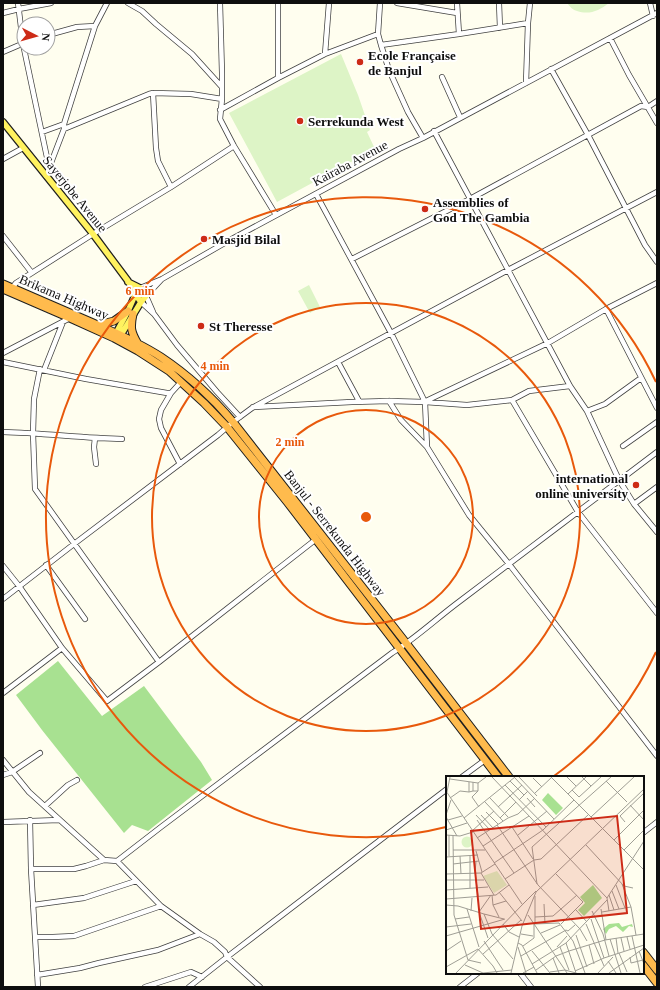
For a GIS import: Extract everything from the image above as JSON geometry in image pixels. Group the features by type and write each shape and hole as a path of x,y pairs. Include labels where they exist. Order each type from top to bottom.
{"highway":[{"name":"Brikama Highway","path":"3,284 8,290 117,337"},
{"name":"Brikama Highway","path":"8,290 97,325 117,337"},
{"path":"97,325 114,321 131,313 131,329 138,344"},
{"name":"Banjul - Serrekunda Highway","path":"117,337 138,344 159,356 184,374 207,393 233,422 406,643 507,776"},
{"name":"Banjul - Serrekunda Highway","path":"117,337 169,371 227,427 288,503 497,776"},
{"path":"644,953 657,970"},
{"path":"644,966 657,983"}],"main road":[{"name":"Sayerjobe Avenue","path":"3,122 93,234 141,302"},
{"name":"Sayerjobe Avenue","path":"128,282 140,288 146,296"},
{"name":"Kairaba Avenue","path":"131,313 135,294 140,288"},
{"name":"Kairaba Avenue","path":"117,337 131,313 146,296"}],"street":[{"path":"18,3 20,16"},
{"path":"3,13 51,3"},
{"path":"46,176 64,126 95,26 107,3"},
{"path":"128,3 142,11 192,54 221,86"},
{"path":"220,3 222,73 220,119 234,146 276,215"},
{"path":"278,3 278,78"},
{"path":"326,54 329,3"},
{"path":"380,3 378,34 381,45 392,77 408,112 423,138"},
{"path":"397,3 457,13"},
{"path":"457,3 458,34"},
{"path":"499,3 500,28"},
{"path":"526,82 530,3"},
{"path":"650,3 655,14"},
{"name":"Kairaba Avenue","path":"140,288 162,279 276,215 655,14"},
{"path":"381,45 528,23"},
{"path":"56,34 77,27 95,26"},
{"path":"220,110 278,78 326,54 378,34"},
{"path":"610,38 629,75 657,123"},
{"path":"3,52 16,46"},
{"path":"26,56 49,167"},
{"path":"551,69 588,135 645,245 657,262"},
{"path":"442,77 460,117"},
{"path":"42,132 64,126 153,93 191,94 222,99"},
{"path":"153,93 158,162 171,187"},
{"path":"352,259 470,199 641,106 648,107 657,101"},
{"path":"434,132 570,386 587,411 619,480 634,504 657,532"},
{"path":"8,290 16,283 234,146"},
{"path":"3,159 23,148"},
{"path":"3,599 252,408 508,270 657,192"},
{"path":"316,194 391,333 425,402 426,447"},
{"path":"3,236 32,273"},
{"name":"Kairaba Avenue","path":"146,296 162,279"},
{"path":"425,402 548,343 606,309 657,283"},
{"path":"146,296 154,314"},
{"path":"141,302 154,314 177,345 212,387 240,417"},
{"path":"606,309 657,408"},
{"path":"3,353 70,318"},
{"path":"63,322 42,370 34,399 34,489 159,662"},
{"path":"3,362 86,379 167,393 171,392"},
{"path":"338,362 359,401"},
{"path":"587,411 605,404 641,378"},
{"path":"180,464 161,428 159,419 161,410 171,392 181,382"},
{"path":"252,408 359,401 425,402 467,405 512,400 529,391 570,386"},
{"path":"512,400 578,512 657,613"},
{"path":"389,401 401,420 426,447 469,515 509,564 657,756"},
{"path":"623,446 657,422"},
{"path":"3,432 122,439"},
{"path":"94,438 96,464"},
{"path":"117,861 415,637 458,602 657,452"},
{"path":"634,504 657,487"},
{"path":"3,566 19,586 62,648 107,701 315,540"},
{"path":"46,565 85,619"},
{"path":"3,693 62,648"},
{"path":"3,775 12,772 40,753"},
{"path":"3,760 29,792 104,860"},
{"path":"463,776 485,760"},
{"path":"45,806 77,780"},
{"path":"189,987 446,790"},
{"path":"30,820 30,869 38,987"},
{"path":"3,822 59,820"},
{"path":"644,832 657,822"},
{"path":"30,869 74,869 104,860 117,861 162,906 200,934 214,942 225,952 227,957 260,987"},
{"path":"33,905 84,898 136,880"},
{"path":"35,937 74,936 162,906"},
{"path":"37,975 80,968 158,950 200,934"},
{"path":"145,987 191,972 202,977"},
{"path":"460,987 477,974"},
{"path":"521,974 531,987"}],"green space":[{"path":"567,3 609,3 598,10 586,13 574,10"},
{"name":"Serrekunda West","path":"341,54 358,95 370,130 367,132 375,149 277,202 229,113"},
{"path":"309,285 320,307 310,313 298,291"},
{"path":"58,661 102,716 144,686 201,762 212,780 148,831 132,825 124,833 16,695"}],"place":[{"name":"Ecole Française de Banjul","path":"360,62"},
{"name":"Serrekunda West","path":"300,121"},
{"name":"Assemblies of God The Gambia","path":"425,209"},
{"name":"Masjid Bilal","path":"204,239"},
{"name":"St Theresse","path":"201,326"},
{"name":"international online university","path":"636,485"}]}
